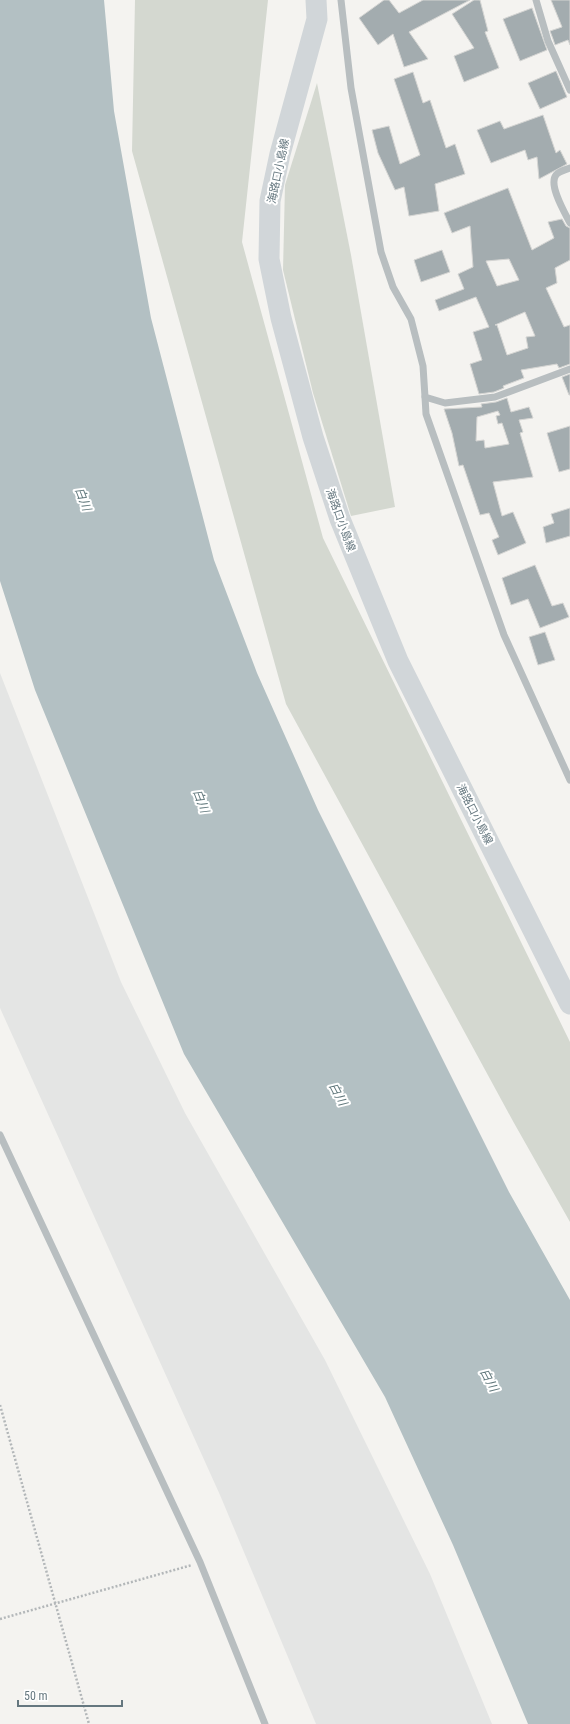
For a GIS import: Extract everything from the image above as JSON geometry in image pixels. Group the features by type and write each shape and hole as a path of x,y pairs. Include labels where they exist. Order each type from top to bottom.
{"main road":[{"name":"海路口小島線","path":"316,0 317,20 280,154 270,201 269,259 281,318 313,437 340,519 395,654 570,1004"}],"street":[{"path":"341,0 351,88 381,252 393,287 410,319 423,366 426,414 504,635 570,780"},
{"path":"536,0 548,40 570,90"},
{"path":"570,168 559,172 554,176 553,183 570,223"},
{"path":"425,397 445,403 495,397 570,369"},
{"path":"0,1135 200,1562 265,1724"}],"path":[{"path":"0,1405 89,1724"},
{"path":"0,1619 200,1562"}],"shaded area":[{"path":"135,0 268,0 242,242 323,538 570,1042 570,1222 514,1123 286,704 132,151"},
{"path":"317,83 351,255 395,507 351,516 313,393 283,270 285,185"},
{"path":"0,673 121,982 185,1113 325,1360 430,1574 492,1724 316,1724 220,1495 0,1008"}],"water":[{"name":"白川","path":"0,0 104,0 114,111 151,318 214,560 257,673 318,810 509,1192 570,1300 570,1724 528,1724 453,1545 385,1397 184,1054 35,690 0,581"}],"building":[{"path":"384,0 389,0 399,13 423,0 470,0 409,32 428,59 404,67 393,34 378,45 359,18"},
{"path":"474,0 480,0 488,31 485,32 499,68 464,82 454,56 474,48 452,14"},
{"path":"551,0 570,0 570,45 568,40 555,45 550,31 562,27"},
{"path":"532,8 547,50 520,61 503,19"},
{"path":"556,71 567,97 540,109 528,83"},
{"path":"413,72 423,103 430,100 446,148 455,144 465,174 435,184 439,211 409,216 404,187 395,190 378,153 372,130 389,126 400,164 420,155 394,79"},
{"path":"543,115 556,153 560,150 567,164 539,179 537,157 528,160 525,150 491,163 477,130 500,121 504,129"},
{"path":"508,188 532,250 554,238 548,222 562,219 566,226 570,228 570,260 555,268 557,283 546,288 564,327 570,325 570,364 559,368 557,364 521,370 524,378 503,386 504,388 494,392 479,394 470,364 482,360 473,332 489,327 476,297 439,311 435,300 464,289 458,274 473,267 470,226 452,233 444,213","holes":["509,259 519,280 497,286 486,261","525,312 535,336 526,337 528,348 507,355 497,325 495,325"]},
{"path":"442,250 450,272 421,282 414,260"},
{"path":"570,374 570,395 569,395 562,377"},
{"path":"507,398 511,412 529,407 533,418 519,420 523,432 520,433 533,477 493,482 502,516 513,512 526,543 498,555 492,540 499,537 489,513 480,515 463,465 459,466 452,433 444,409 482,407 481,404 496,402","holes":["498,411 500,415 496,416 498,424 502,423 509,444 485,448 484,440 476,441 477,417"]},
{"path":"570,426 570,469 559,472 547,433"},
{"path":"570,508 570,536 546,543 543,527 554,523 551,514"},
{"path":"535,565 552,606 563,603 569,617 540,628 528,599 511,605 502,578"},
{"path":"545,632 555,660 538,665 529,637"}]}
